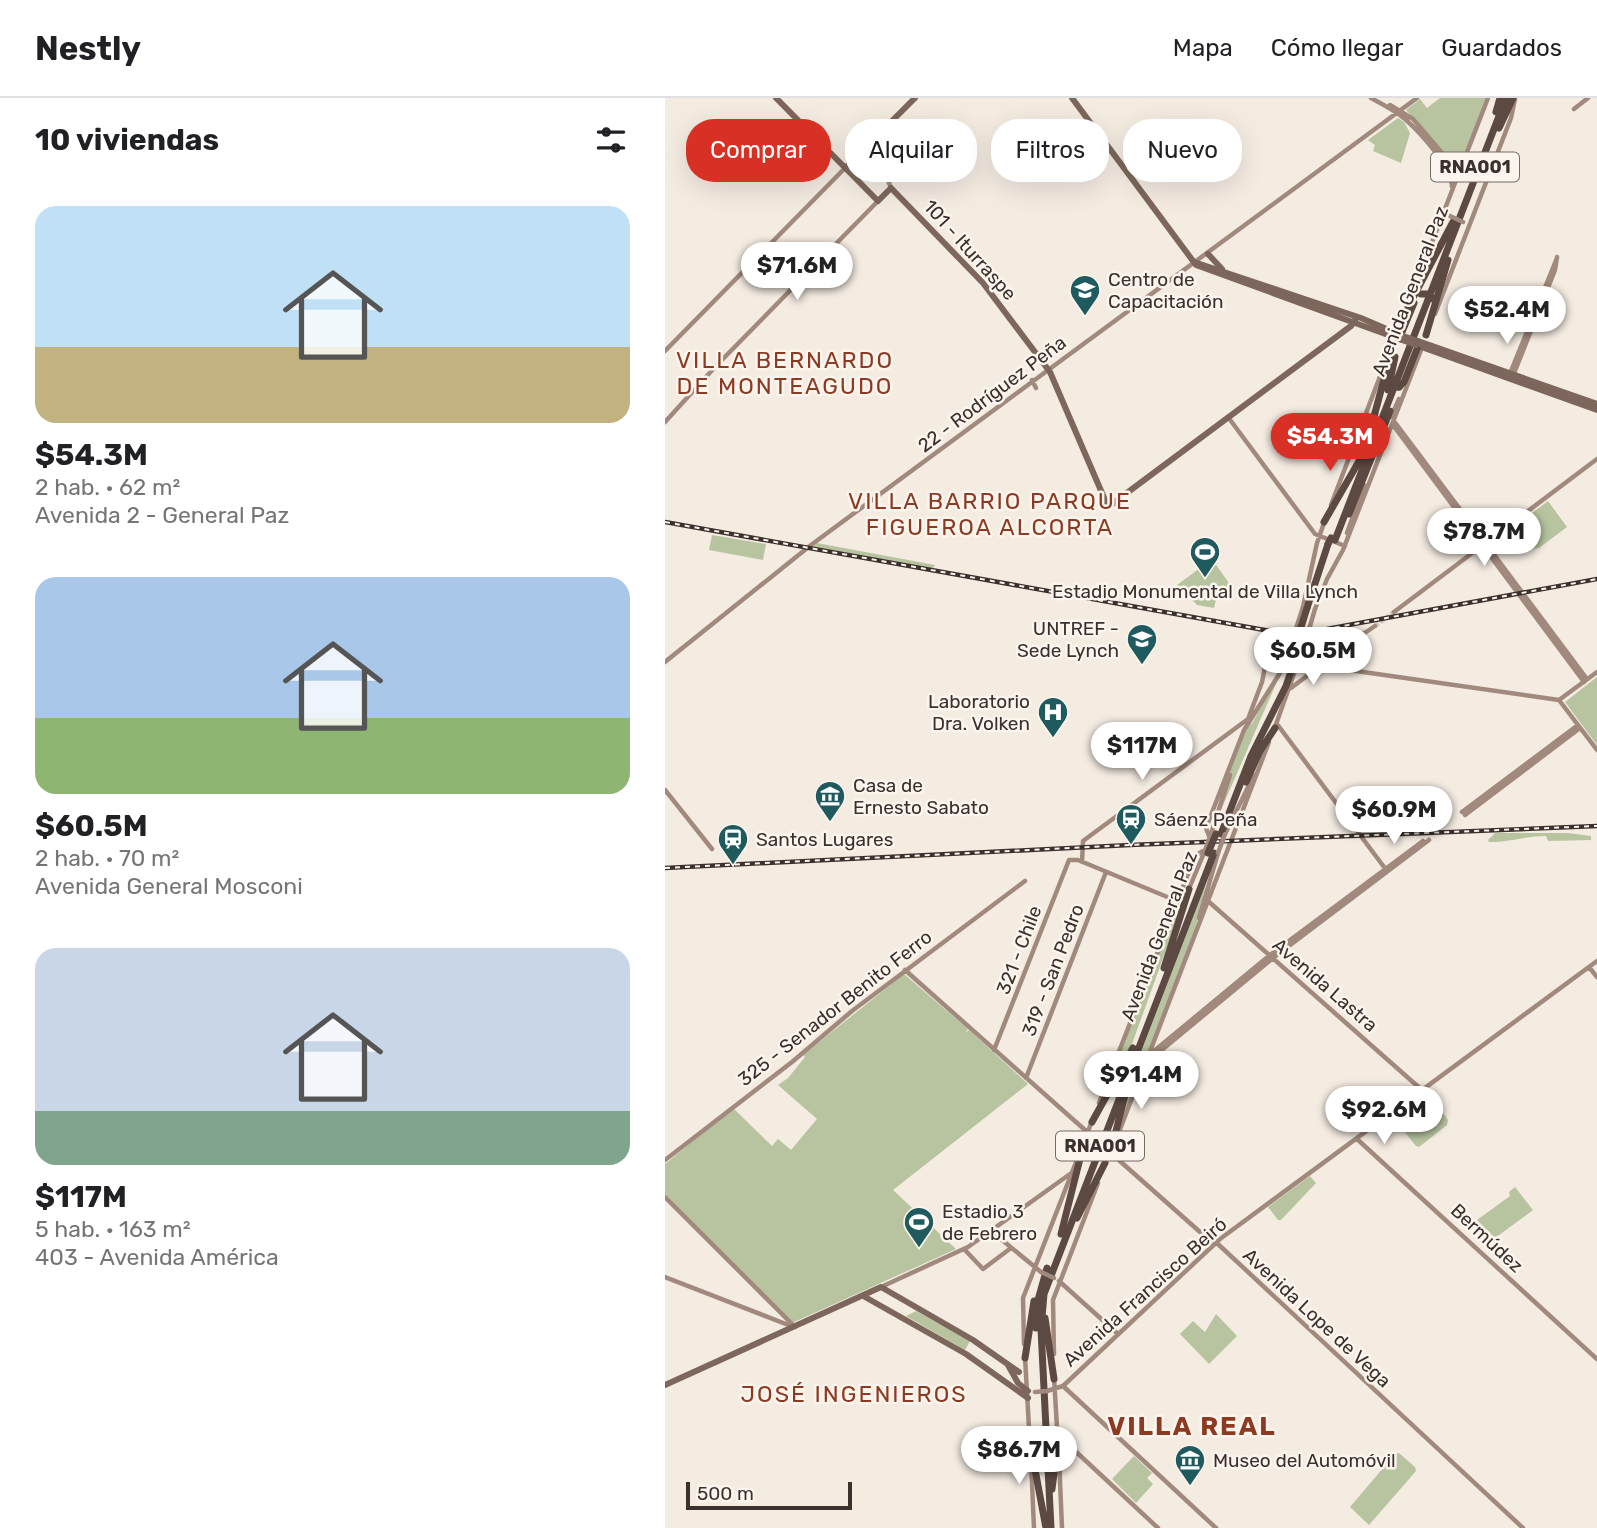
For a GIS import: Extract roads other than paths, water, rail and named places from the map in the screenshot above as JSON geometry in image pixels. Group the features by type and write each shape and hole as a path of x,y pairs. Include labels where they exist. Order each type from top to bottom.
{"highway":[{"name":"Avenida General Paz","path":"1218,835 1251,757 1286,686 1309,608 1364,453 1503,98"},
{"name":"Avenida General Paz","path":"1333,541 1400,386 1433,298 1457,220 1483,165 1503,98"},
{"path":"1483,165 1514,98"},
{"path":"1333,541 1366,477 1391,407 1421,343 1457,220"},
{"path":"1408,307 1457,220"},
{"path":"1324,523 1364,453 1396,338 1415,300 1421,294 1428,294 1433,298"},
{"path":"1421,343 1433,298"},
{"path":"1387,393 1396,338"},
{"path":"1386,380 1392,387 1400,386"},
{"name":"Avenida General Paz","path":"1135,1049 1247,755 1300,642"},
{"path":"1230,810 1275,725"},
{"name":"Avenida General Paz","path":"1047,1528 1041,1329 1045,1289 1062,1238 1211,852"},
{"path":"1164,968 1189,889"},
{"path":"1092,1122 1135,1049"},
{"path":"1109,1149 1135,1049"},
{"path":"1062,1238 1086,1136"},
{"path":"1062,1238 1105,1164"},
{"name":"Avenida General Paz","path":"1047,1528 1036,1327 1042,1275 1062,1238"},
{"path":"1025,1358 1031,1312 1042,1275"},
{"path":"1045,1289 1046,1324 1054,1379"},
{"path":"1030,1439 1047,1528"},
{"path":"1047,1528 1057,1439"}],"main road":[{"path":"776,98 845,164"},
{"path":"894,119 915,98"},
{"path":"1072,98 1193,262 1201,268 1356,320 1396,338 1421,343 1597,404"},
{"path":"861,182 878,201 891,188"},
{"name":"101 - Iturraspe","path":"891,188 983,283 1048,369 1108,507 1228,417"},
{"path":"1210,253 1223,270"},
{"path":"1193,262 1223,270 1356,320 1396,338"},
{"path":"1228,417 1356,320"},
{"path":"1512,375 1597,410"},
{"path":"665,1386 881,1288"},
{"path":"796,1327 881,1288"},
{"path":"881,1288 973,1340 1020,1373 1031,1394"},
{"path":"865,1297 1031,1394"},
{"path":"1006,1381 1020,1373"}],"street":[{"path":"1371,98 1413,119 1449,161 1471,162 1491,170"},
{"path":"1377,98 1398,113 1448,169 1453,192"},
{"name":"22 - Rodríguez Peña","path":"1193,262 1210,253 1417,98"},
{"name":"Avenida General Paz","path":"1309,608 1319,536 1490,98"},
{"name":"Avenida General Paz","path":"1421,343 1491,170 1514,98"},
{"path":"1574,109 1588,98"},
{"name":"22 - Rodríguez Peña","path":"665,662 807,548 1398,113"},
{"path":"665,351 845,164"},
{"path":"888,182 891,188"},
{"path":"665,422 715,367 878,201"},
{"path":"1445,211 1457,220 1470,224"},
{"path":"1551,267 1544,305 1512,375 1551,267"},
{"path":"1032,380 1036,388"},
{"path":"1376,449 1400,386"},
{"name":"Avenida General Paz","path":"1309,608 1346,544 1393,422 1400,386"},
{"path":"1228,417 1319,536 1346,544 1366,477"},
{"path":"1393,422 1585,681"},
{"path":"1394,612 1597,459"},
{"path":"1300,660 1302,667 1310,670 1337,648 1375,626"},
{"path":"1177,901 1083,862 1083,841 1242,727 1248,719 1268,656 1279,645 1363,633"},
{"path":"1290,688 1352,636"},
{"path":"1327,638 1357,671"},
{"path":"1300,642 1319,641 1326,658 1357,671 1559,700 1597,672"},
{"name":"Avenida General Paz","path":"1051,1391 1054,1379 1052,1306 1109,1149 1148,1057 1290,688 1300,660 1300,642"},
{"name":"Avenida General Paz","path":"1242,727 1253,719 1268,689 1300,642"},
{"path":"1326,658 1329,644 1337,648"},
{"path":"1263,673 1270,678 1278,676"},
{"path":"1559,700 1597,750"},
{"path":"1275,725 1387,870"},
{"path":"1235,833 1218,835 1206,828 1242,727"},
{"path":"1464,813 1579,727"},
{"name":"Avenida General Paz","path":"1218,835 1233,757"},
{"name":"Avenida General Paz","path":"1218,835 1261,762"},
{"path":"665,790 712,849"},
{"path":"1148,1057 1272,957 1426,841"},
{"path":"1034,1528 1031,1394 1020,1373 1025,1358 1022,1303 1195,856 1228,850"},
{"name":"Avenida General Paz","path":"1171,919 1211,852"},
{"name":"Avenida General Paz","path":"1197,929 1211,852"},
{"name":"321 - Chile","path":"995,1049 1069,860 1083,862"},
{"name":"319 - San Pedro","path":"1026,1078 1105,872"},
{"name":"325 - Senador Benito Ferro","path":"665,1160 788,1066 852,1011 1025,881"},
{"name":"Avenida Lastra","path":"1208,901 1423,1091"},
{"path":"1145,1064 1272,957"},
{"name":"Avenida Francisco Beiró","path":"1051,1391 1063,1386 1215,1243 1597,961"},
{"path":"1589,967 1597,978"},
{"name":"Avenida Lope de Vega","path":"905,970 995,1049 1086,1136 1094,1138 1109,1149 1215,1243 1523,1528"},
{"name":"Bermúdez","path":"1357,1139 1597,1359"},
{"path":"881,1288 964,1250 1071,1174"},
{"path":"665,1197 796,1327"},
{"path":"991,1231 1042,1275 1060,1282 1118,1334"},
{"path":"964,1250 983,1269 1011,1248"},
{"path":"881,1288 958,1254 968,1255"},
{"path":"665,1277 796,1327"},
{"path":"1062,1528 1056,1398 1063,1386 1216,1528"},
{"path":"1031,1394 1051,1391 1056,1398"},
{"path":"1030,1439 1038,1435 1050,1435 1057,1439 1158,1528"}],"tunnel":[{"path":"1375,626 1394,612"}],"railway":[{"path":"665,522 1281,633 1327,629 1597,579"},
{"path":"665,868 1597,826"}],"place":[{"name":"Centro de Capacitación","path":"1085,317"},
{"name":"Estadio Monumental de Villa Lynch","path":"1205,579"},
{"name":"UNTREF - Sede Lynch","path":"1142,666"},
{"name":"Laboratorio Dra. Volken","path":"1053,739"},
{"name":"Casa de Ernesto Sabato","path":"830,823"},
{"name":"Sáenz Peña","path":"1131,846"},
{"name":"Santos Lugares","path":"733,866"},
{"name":"Estadio 3 de Febrero","path":"919,1249"},
{"name":"Museo del Automóvil","path":"1190,1487"}],"district":[{"name":"VILLA BERNARDO DE MONTEAGUDO","path":"785,373"},
{"name":"VILLA BARRIO PARQUE FIGUEROA ALCORTA","path":"990,514"},
{"name":"JOSÉ INGENIEROS","path":"854,1394"},
{"name":"VILLA REAL","path":"1192,1426"}]}
